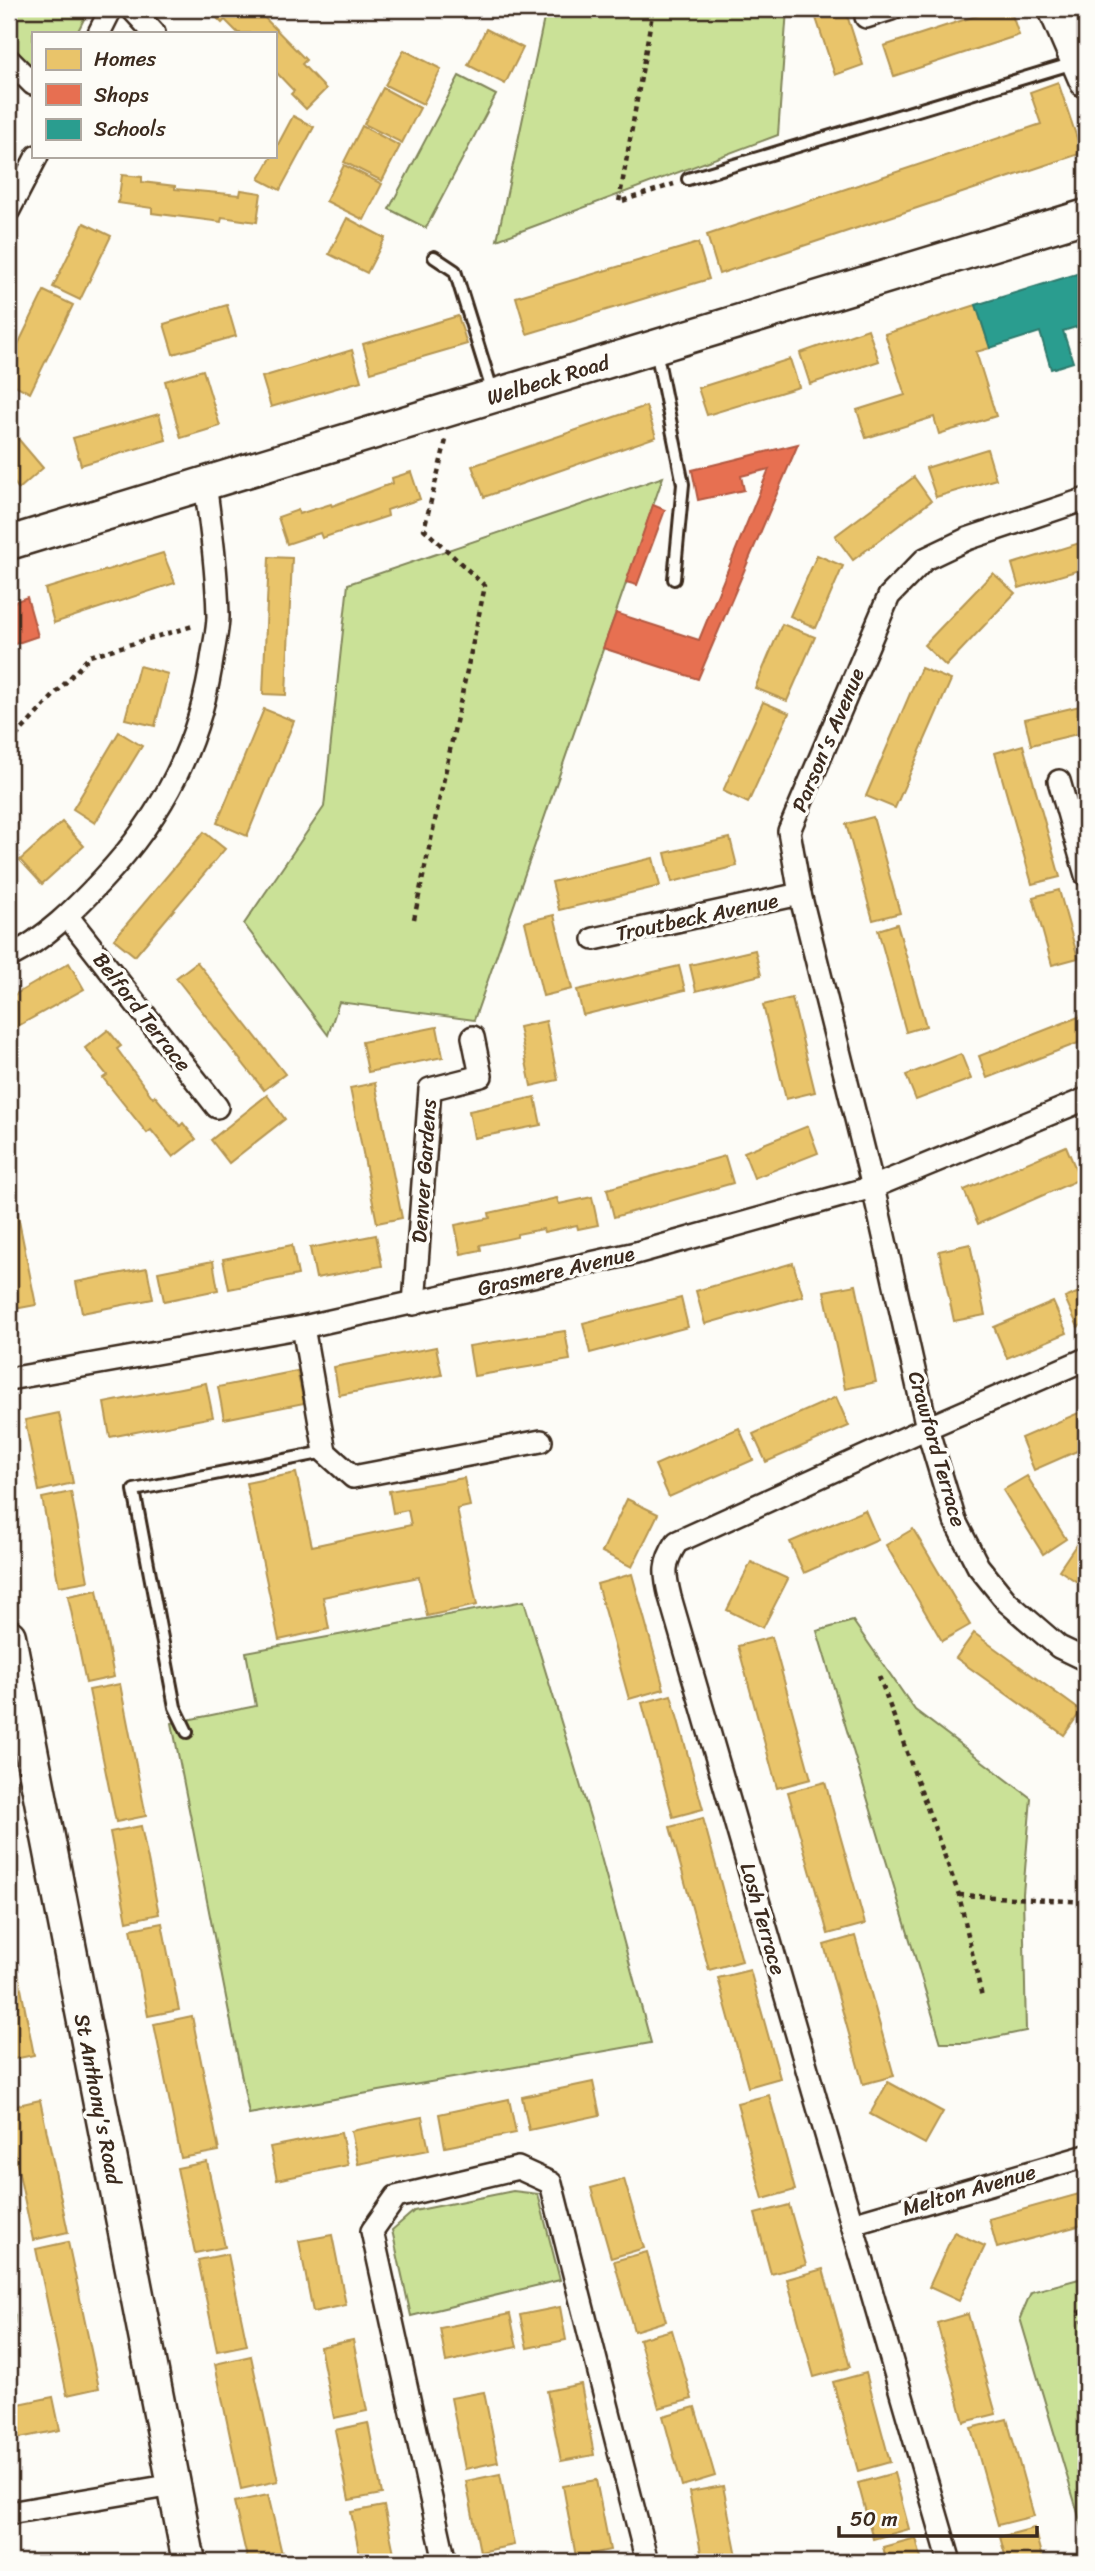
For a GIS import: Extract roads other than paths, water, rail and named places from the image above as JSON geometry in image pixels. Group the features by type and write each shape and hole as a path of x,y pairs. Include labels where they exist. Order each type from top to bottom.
{"main road":[{"path":"1055,9 1083,67"},
{"name":"Welbeck Road","path":"9,543 1086,216"},
{"name":"St Anthony's Road","path":"9,1636 14,1687 189,2562"}],"street":[{"path":"100,32 111,9"},
{"path":"132,9 153,32"},
{"path":"866,17 891,9"},
{"path":"9,60 32,83"},
{"path":"9,210 36,158"},
{"path":"9,957 68,916 124,856 159,809 190,750 209,682 218,619 214,548 205,484"},
{"name":"Parson's Avenue","path":"873,1186 800,894 789,831 889,596 925,559 967,539 1086,499"},
{"path":"1059,781 1086,875"},
{"name":"Troutbeck Avenue","path":"594,939 800,894"},
{"name":"Belford Terrace","path":"68,916 217,1107"},
{"name":"Denver Gardens","path":"414,1304 430,1089 481,1076 473,1037"},
{"name":"Grasmere Avenue","path":"9,1379 303,1328 636,1253 873,1186 1086,1098"},
{"name":"Crawford Terrace","path":"873,1186 927,1428 955,1521 978,1566 1007,1602 1059,1647 1086,1660"},
{"path":"303,1328 325,1452 353,1477 541,1441"},
{"name":"Losh Terrace","path":"950,2562 670,1597 665,1577 667,1557 677,1542 1086,1359"},
{"name":"Melton Avenue","path":"852,2224 1086,2156"},
{"path":"445,2562 373,2231 396,2197 518,2168 551,2183 647,2562"},
{"path":"9,2513 174,2485"}],"lane":[{"path":"688,179 1083,67"},
{"path":"433,257 455,271 494,396"},
{"path":"655,347 683,484 674,579"},
{"path":"187,1732 175,1707 134,1490 325,1452"}]}
